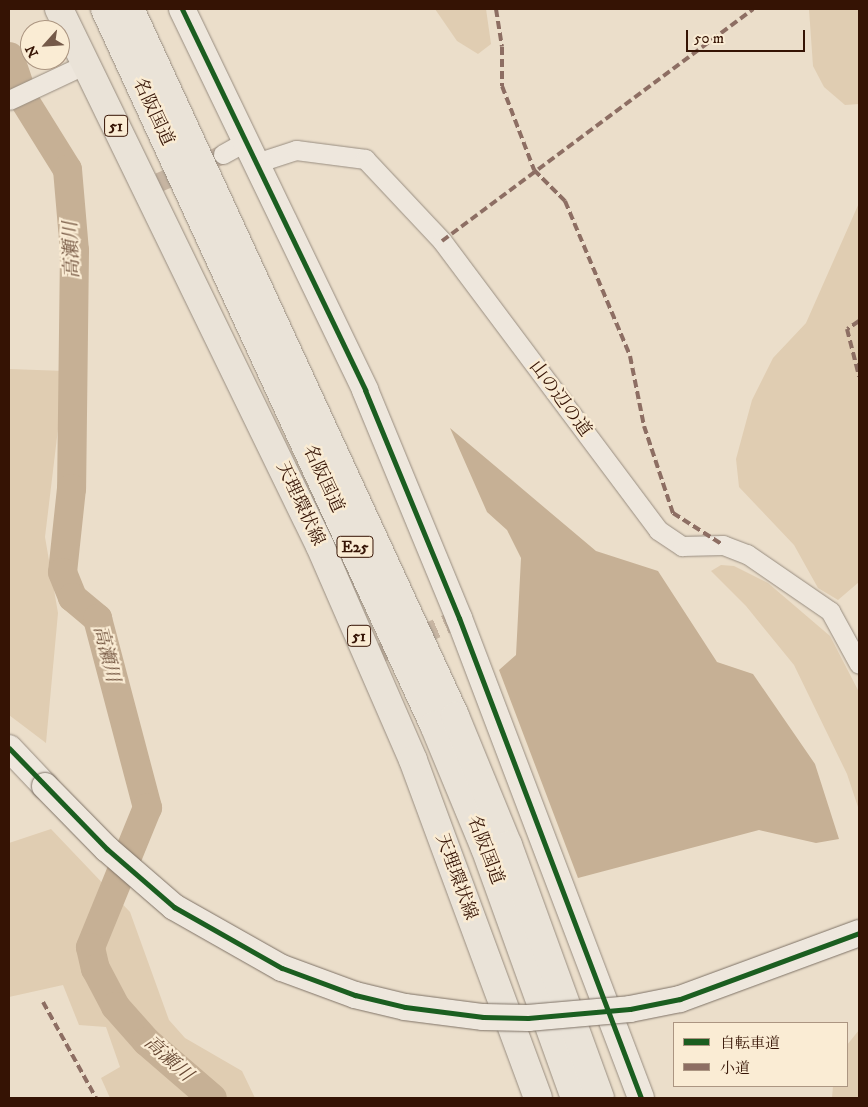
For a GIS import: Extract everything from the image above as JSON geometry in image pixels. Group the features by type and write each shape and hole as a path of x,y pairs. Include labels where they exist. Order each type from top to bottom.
{"main road":[{"name":"天理環状線","path":"59,9 86,64 153,185 320,546 412,760 538,1098"},
{"name":"名阪国道","path":"105,9 434,725 485,848 575,1098"},
{"name":"名阪国道","path":"130,9 455,716 508,845 600,1098"}],"street":[{"path":"182,9 365,390 414,508 641,1098"},
{"path":"9,100 86,64"},
{"name":"山の辺の道","path":"223,154 296,150 364,159 442,241 658,530 682,546 723,544 747,554 830,611 859,664"},
{"path":"9,748 114,855 174,907 282,968 355,995 405,1007 474,1016 528,1018 630,1009 680,999 859,932"}],"shaded area":[{"path":"435,9 486,9 491,44 478,54 457,41"},
{"path":"809,9 859,9 859,104 845,105 824,87 813,66"},
{"path":"859,203 859,582 838,600 818,588 794,545 739,487 736,459 752,400 773,358 806,323"},
{"path":"9,369 65,371 45,537 58,613 46,743 9,715"},
{"path":"450,428 596,551 658,571 717,662 753,674 815,764 839,839 816,843 759,830 578,878 499,670 516,655 521,558 507,530 487,512"},
{"path":"721,565 734,566 768,583 830,636 859,692 859,810 847,774 794,665 746,606 711,571"},
{"path":"51,829 130,912 169,1020 185,1038 242,1071 255,1098 110,1098 101,1078 120,1067 106,1027 79,1025 63,985 9,997 9,843"},
{"path":"859,1030 859,1098 832,1098 833,1087 848,1087 848,1044"}],"waterway":[{"name":"高瀬川","path":"9,56 24,100 67,169 74,250 71,488 62,572 72,597 97,618 147,807 90,947 95,968 115,1006 146,1041 212,1098"}],"tunnel":[{"path":"159,182 223,154"},
{"path":"368,658 459,618"}],"marked path":[{"path":"496,9 502,47 502,86 534,170 565,201 630,356 644,426 673,513 723,545"},
{"path":"442,241 753,9"},
{"path":"859,321 847,329 859,376"},
{"path":"43,1002 96,1098"}],"cycle path":[{"path":"182,9 365,390 459,618 641,1098"},
{"path":"9,748 107,849 174,907 282,968 355,995 405,1007 483,1017 528,1018 630,1009 680,999 859,933"}]}
